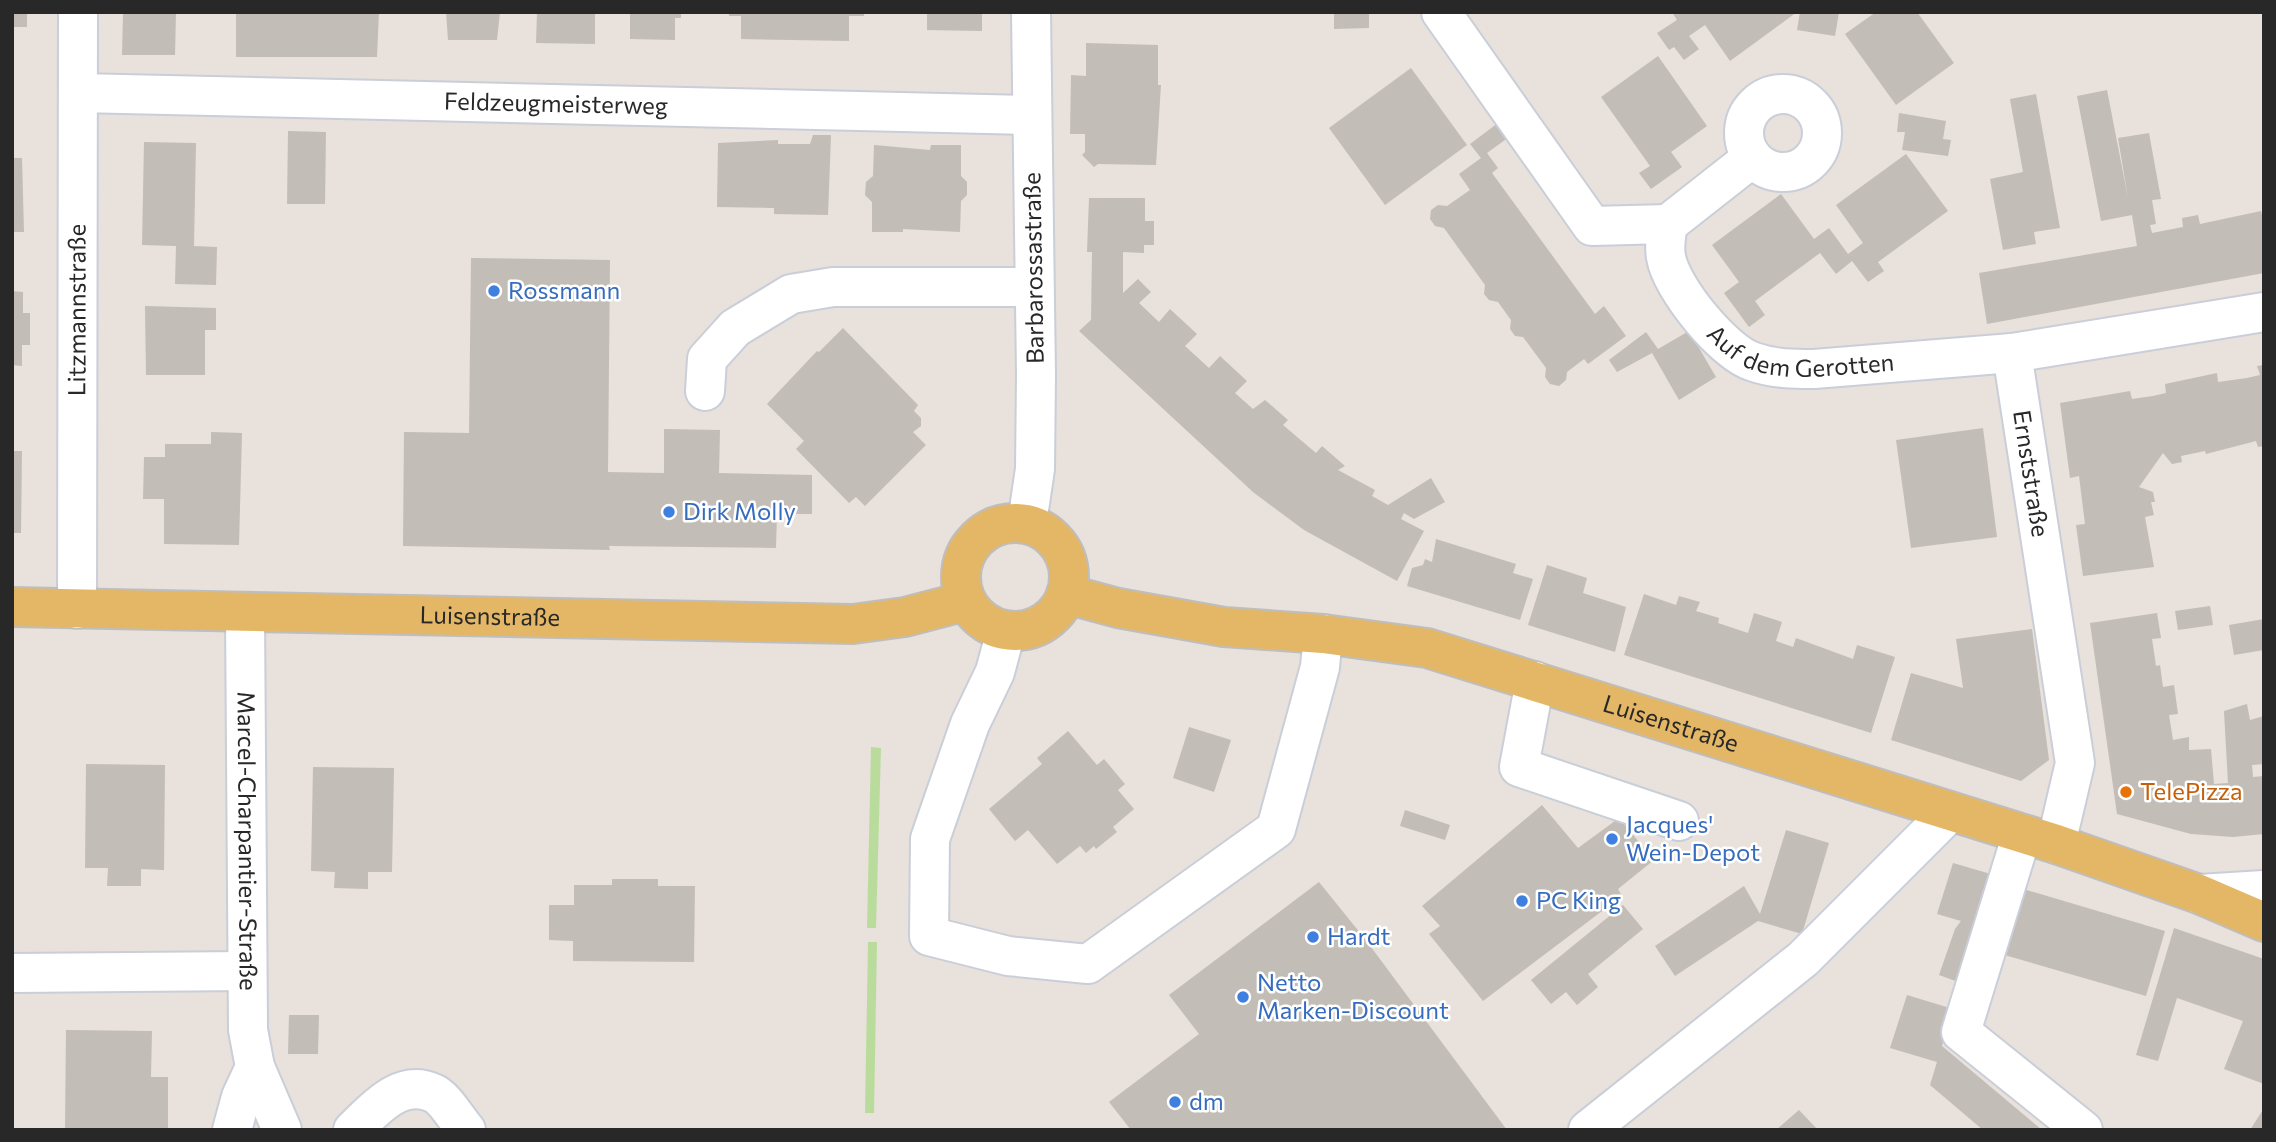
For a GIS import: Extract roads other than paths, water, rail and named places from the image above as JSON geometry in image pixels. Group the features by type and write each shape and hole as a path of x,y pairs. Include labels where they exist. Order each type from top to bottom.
{"main road":[{"path":"1010,522 1027,523 1044,530 1057,542 1066,558 1070,576 1066,594 1049,619 1029,629 1006,631 990,625 976,615 966,601 961,584 961,567 972,543 992,527 1010,522"},
{"name":"Luisenstraße","path":"1066,594 1118,608 1224,627 1323,634 1427,648 2039,839 2199,894"},
{"name":"Luisenstraße","path":"12,607 853,624 905,617 966,601"},
{"path":"2199,894 2264,922"}],"street":[{"name":"Litzmannstraße","path":"77,609 78,12"},
{"name":"Barbarossastraße","path":"1027,523 1034,469 1031,12"},
{"path":"1441,12 1592,226 1668,224 1752,158"},
{"name":"Feldzeugmeisterweg","path":"78,93 1032,114"},
{"name":"Auf dem Gerotten","path":"1668,224 1665,244 1671,272 1710,331 1729,348 1753,362 1786,369 1814,369 2012,354"},
{"path":"705,391 707,359 735,328 791,293 833,286 1034,287"},
{"path":"2012,354 2264,312"},
{"name":"Ernststraße","path":"2012,354 2075,763 2039,839 1961,1032 2083,1130"},
{"name":"Marcel-Charpantier-Straße","path":"245,613 248,1030 255,1067 282,1130"},
{"path":"1006,631 995,672 970,724 930,839 929,936 1008,956 1088,964 1276,829 1321,667 1323,634"},
{"path":"1535,681 1519,767 1679,821"},
{"path":"1588,1130 1803,959 1949,813"},
{"name":"Luisenstraße","path":"2199,894 2264,890"},
{"path":"12,973 247,971"},
{"path":"232,1130 241,1097 255,1067"},
{"path":"353,1130 389,1096 412,1089 434,1093 466,1130"}],"place":[{"name":"Rossmann","path":"494,291"},
{"name":"Dirk Molly","path":"669,512"},
{"name":"TelePizza","path":"2126,792"},
{"name":"Jacques' Wein-Depot","path":"1612,839"},
{"name":"PC King","path":"1522,901"},
{"name":"Hardt","path":"1313,937"},
{"name":"Netto Marken-Discount","path":"1243,997"},
{"name":"dm","path":"1175,1102"}]}
